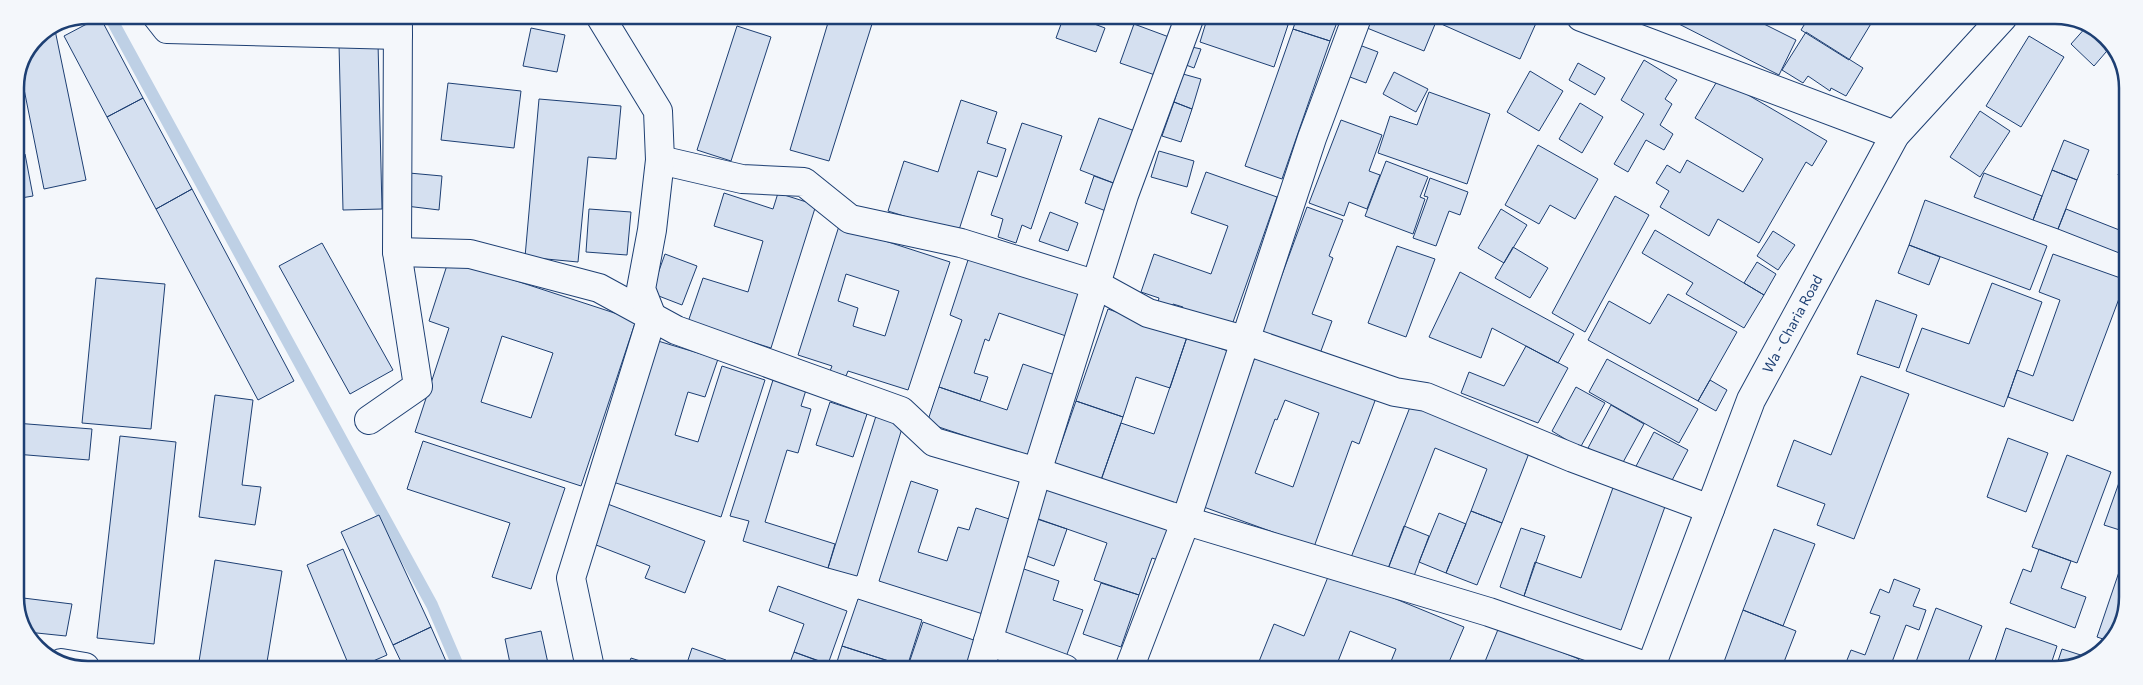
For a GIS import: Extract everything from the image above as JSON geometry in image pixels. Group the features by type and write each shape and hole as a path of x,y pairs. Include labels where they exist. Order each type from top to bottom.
{"street":[{"path":"163,24 167,29 398,25 397,252 418,386 369,420"},
{"path":"589,661 571,578 652,317 641,289 652,230 660,160 658,111 605,24"},
{"path":"982,661 1037,472 1124,195 1187,24"},
{"path":"1132,661 1186,520 1312,138 1355,24"},
{"path":"1600,24 1895,135"},
{"name":"Wa - Charia Road","path":"1654,661 1751,400 1895,135 1997,24"},
{"path":"660,160 742,179 804,182 850,219 961,243 1097,285 1148,313 1244,340 1395,392 1426,397 1573,458 1710,509"},
{"path":"397,252 470,254 599,288 676,330 901,411 934,442 1489,612 1628,661"},
{"path":"988,641 1043,661"}],"building":[{"path":"87,24 104,24 143,98 107,117 64,36"},
{"path":"339,24 379,24 379,25"},
{"path":"828,24 872,24 829,161 790,150"},
{"path":"1061,24 1094,24 1105,28 1096,52 1056,38"},
{"path":"1134,24 1169,37 1155,75 1120,63"},
{"path":"1206,24 1288,25 1274,67 1200,42"},
{"path":"1295,24 1336,24 1330,41 1293,29"},
{"path":"1368,24 1435,24 1424,51 1367,28"},
{"path":"1441,24 1536,24 1520,59"},
{"path":"1679,24 1764,24 1796,40 1779,75"},
{"path":"1805,24 1871,24 1849,60 1801,30"},
{"path":"737,26 771,37 731,161 697,150"},
{"path":"531,28 565,35 557,72 523,66"},
{"path":"1293,29 1330,41 1282,179 1245,166"},
{"path":"2083,30 2091,34 2107,51 2094,66 2071,44"},
{"path":"55,32 86,180 44,189 24,88 25,75 34,52 42,42"},
{"path":"1806,32 1863,68 1846,96 1831,88 1830,91 1808,76 1803,83 1782,70"},
{"path":"2029,36 2064,57 2021,127 1986,106"},
{"path":"378,43 382,209 343,210 339,44"},
{"path":"1354,43 1378,52 1366,83 1342,74"},
{"path":"1192,47 1201,49 1194,68 1186,65"},
{"path":"1644,60 1677,80 1665,99 1672,104 1660,125 1673,134 1664,150 1646,140 1628,172 1614,164 1644,114 1621,100"},
{"path":"1578,63 1605,78 1595,95 1569,80"},
{"path":"1530,71 1563,91 1539,131 1507,112"},
{"path":"1394,72 1428,89 1416,112 1383,94"},
{"path":"1183,74 1201,79 1192,109 1174,102"},
{"path":"1719,78 1827,141 1812,166 1806,162 1759,243 1718,219 1709,236 1660,207 1669,191 1656,183 1667,165 1680,173 1687,160 1743,192 1763,159 1695,118"},
{"path":"448,83 521,91 514,148 441,140"},
{"path":"1429,92 1490,114 1467,184 1378,153 1390,116 1417,125"},
{"path":"143,98 192,189 156,209 107,117"},
{"path":"539,99 621,106 616,159 588,157 578,262 525,257"},
{"path":"961,100 997,112 987,143 1006,149 997,177 978,171 958,233 888,211 904,161 938,172"},
{"path":"1174,102 1192,109 1181,142 1162,136"},
{"path":"1580,103 1603,117 1582,153 1559,139"},
{"path":"1980,111 2010,131 1980,177 1950,157"},
{"path":"1099,118 1135,131 1116,184 1080,170"},
{"path":"1341,120 1382,135 1369,171 1380,175 1367,209 1349,202 1344,216 1309,203"},
{"path":"1022,123 1062,136 1031,229 1022,225 1016,243 998,237 1003,219 991,215"},
{"path":"2064,140 2089,150 2077,180 2052,170"},
{"path":"1538,145 1598,179 1575,219 1550,205 1539,224 1505,205"},
{"path":"1159,151 1194,161 1187,187 1151,177"},
{"path":"24,154 33,196 24,198"},
{"path":"1386,161 1428,177 1420,197 1425,199 1413,234 1365,216"},
{"path":"2052,170 2077,180 2058,229 2033,220"},
{"path":"1206,172 1277,197 1232,325 1199,313 1196,320 1180,314 1183,307 1173,304 1170,311 1157,306 1159,298 1141,292 1154,254 1211,274 1228,226 1191,213"},
{"path":"409,173 442,176 439,210 406,206"},
{"path":"1984,173 2042,196 2033,220 1974,197"},
{"path":"1094,176 1116,184 1106,211 1085,203"},
{"path":"1430,178 1468,192 1460,215 1449,211 1436,246 1413,238 1428,197 1424,196"},
{"path":"192,189 294,381 258,400 156,209"},
{"path":"724,193 773,209 778,193 816,205 771,348 688,322 703,278 748,292 763,241 714,226"},
{"path":"1615,196 1649,215 1585,332 1552,313"},
{"path":"1925,200 2047,246 2030,290 1909,245"},
{"path":"1307,207 1343,220 1329,256 1333,258 1312,314 1332,321 1318,359 1259,337"},
{"path":"589,209 631,212 627,255 586,252"},
{"path":"1501,209 1527,225 1504,263 1478,248"},
{"path":"2066,209 2119,230 2119,253 2058,229"},
{"path":"1050,212 1078,223 1068,251 1039,241"},
{"path":"839,226 950,262 908,390 848,371 846,376 830,371 832,366 798,355","holes":["846,274 899,291 885,336 853,326 858,308 838,301"]},
{"path":"1655,230 1764,295 1744,328 1686,294 1693,283 1642,253"},
{"path":"1773,231 1795,245 1778,270 1757,256"},
{"path":"322,243 393,370 350,394 279,266"},
{"path":"1909,245 1940,257 1929,285 1898,273"},
{"path":"1397,246 1435,259 1406,337 1368,323"},
{"path":"1513,247 1548,268 1530,298 1495,278"},
{"path":"665,254 697,266 682,305 651,293"},
{"path":"970,254 1081,291 1066,336 999,313 989,341 985,339 974,373 988,377 980,401 939,387 962,320 950,315"},
{"path":"2053,254 2119,278 2119,299 2073,421 2008,397 2017,370 2033,376 2060,300 2039,292"},
{"path":"449,259 636,320 581,486 415,432 449,328 429,321","holes":["502,336 553,353 531,418 481,402"]},
{"path":"1757,262 1776,274 1764,295 1744,283"},
{"path":"1460,272 1574,334 1558,363 1492,328 1481,358 1429,337"},
{"path":"96,278 165,284 151,429 82,423"},
{"path":"1992,283 2042,302 2004,407 1906,371 1922,328 1969,344"},
{"path":"1668,294 1737,332 1698,401 1588,340 1609,301 1650,324"},
{"path":"1876,300 1917,315 1899,368 1857,354"},
{"path":"1108,309 1187,337 1170,388 1136,377 1123,417 1076,401"},
{"path":"1187,337 1231,352 1176,509 1100,483 1121,423 1154,434"},
{"path":"658,341 718,359 705,397 688,392 675,435 698,442 722,366 765,380 721,517 613,482"},
{"path":"1526,346 1568,368 1538,423 1461,393 1469,372 1504,386"},
{"path":"1256,354 1376,398 1359,444 1352,441 1314,547 1201,506","holes":["1285,400 1319,413 1293,487 1255,473 1275,419 1277,420"]},
{"path":"1607,359 1698,409 1679,443 1589,392"},
{"path":"1023,364 1058,376 1031,458 927,423 939,387 1007,410"},
{"path":"1861,376 1909,394 1854,539 1817,525 1825,504 1777,486 1794,440 1831,455"},
{"path":"773,380 806,390 801,406 811,409 798,453 787,450 765,522 835,544 828,568 743,541 749,521 730,516"},
{"path":"1710,380 1727,390 1716,411 1698,401"},
{"path":"1576,387 1605,403 1580,448 1552,431"},
{"path":"215,395 253,400 242,485 261,487 255,525 199,517"},
{"path":"1076,401 1123,417 1100,483 1053,467"},
{"path":"830,402 867,414 853,457 816,445"},
{"path":"1412,402 1531,448 1502,523 1471,511 1487,469 1435,448 1386,574 1350,560"},
{"path":"1611,405 1644,424 1621,466 1588,448"},
{"path":"876,416 903,425 857,576 828,568"},
{"path":"24,424 92,429 89,460 24,455"},
{"path":"1654,432 1688,450 1668,488 1634,470"},
{"path":"120,436 176,442 154,644 97,638"},
{"path":"2008,438 2048,453 2026,512 1987,497"},
{"path":"423,441 565,488 531,589 492,577 510,523 407,489"},
{"path":"2067,455 2111,472 2077,563 2032,547"},
{"path":"911,481 938,490 918,552 947,561 958,527 969,530 976,508 1015,521 986,615 879,581"},
{"path":"1042,482 1169,526 1158,560 1152,558 1139,595 1094,580 1107,543 1030,516"},
{"path":"1615,482 1667,501 1621,630 1524,596 1535,562 1581,578"},
{"path":"2119,483 2119,530 2104,525"},
{"path":"605,503 705,541 685,593 645,578 650,566 591,543"},
{"path":"1471,511 1502,523 1477,585 1446,573"},
{"path":"1439,513 1466,524 1446,573 1419,562"},
{"path":"379,515 431,627 393,645 341,532"},
{"path":"1037,519 1067,529 1054,566 1024,555"},
{"path":"1404,526 1429,536 1411,584 1386,574"},
{"path":"1521,528 1545,536 1524,596 1500,587"},
{"path":"1774,529 1815,544 1783,626 1743,610"},
{"path":"343,549 387,655 373,661 347,661 307,565"},
{"path":"2039,549 2071,561 2061,588 2086,597 2075,628 2010,603 2023,569 2031,572"},
{"path":"215,560 282,571 267,661 199,661"},
{"path":"1021,568 1059,581 1053,600 1083,610 1066,657 998,634"},
{"path":"1330,572 1464,627 1449,661 1391,661 1396,649 1350,631 1338,661 1259,661 1274,624 1304,636"},
{"path":"2119,572 2119,606 2117,614 2109,633 2104,639 2097,637"},
{"path":"1894,579 1920,589 1913,606 1926,610 1919,630 1906,625 1892,661 1847,661 1851,650 1865,655 1880,616 1870,613 1880,589 1889,593"},
{"path":"1101,583 1139,595 1121,647 1083,634"},
{"path":"778,586 847,611 829,661 820,661 794,652 804,624 769,611"},
{"path":"24,598 72,604 66,636 34,633 25,610"},
{"path":"858,599 922,620 909,661 888,661 842,646"},
{"path":"1936,608 1982,626 1968,661 1916,661"},
{"path":"1743,610 1796,631 1784,661 1724,661"},
{"path":"923,622 982,643 976,661 910,661"},
{"path":"431,627 446,661 401,661 393,645"},
{"path":"1499,627 1579,659 1578,661 1485,661"},
{"path":"2006,628 2057,646 2052,661 1995,661"},
{"path":"541,631 547,661 510,661 505,639"},
{"path":"842,646 889,661 837,661"},
{"path":"692,648 726,660 726,661 688,661"},
{"path":"2062,649 2082,655 2064,661 2058,661"},
{"path":"794,652 818,661 791,661"},
{"path":"631,658 640,661 630,661"}],"waterway":[{"path":"114,24 432,605 456,661"}]}
